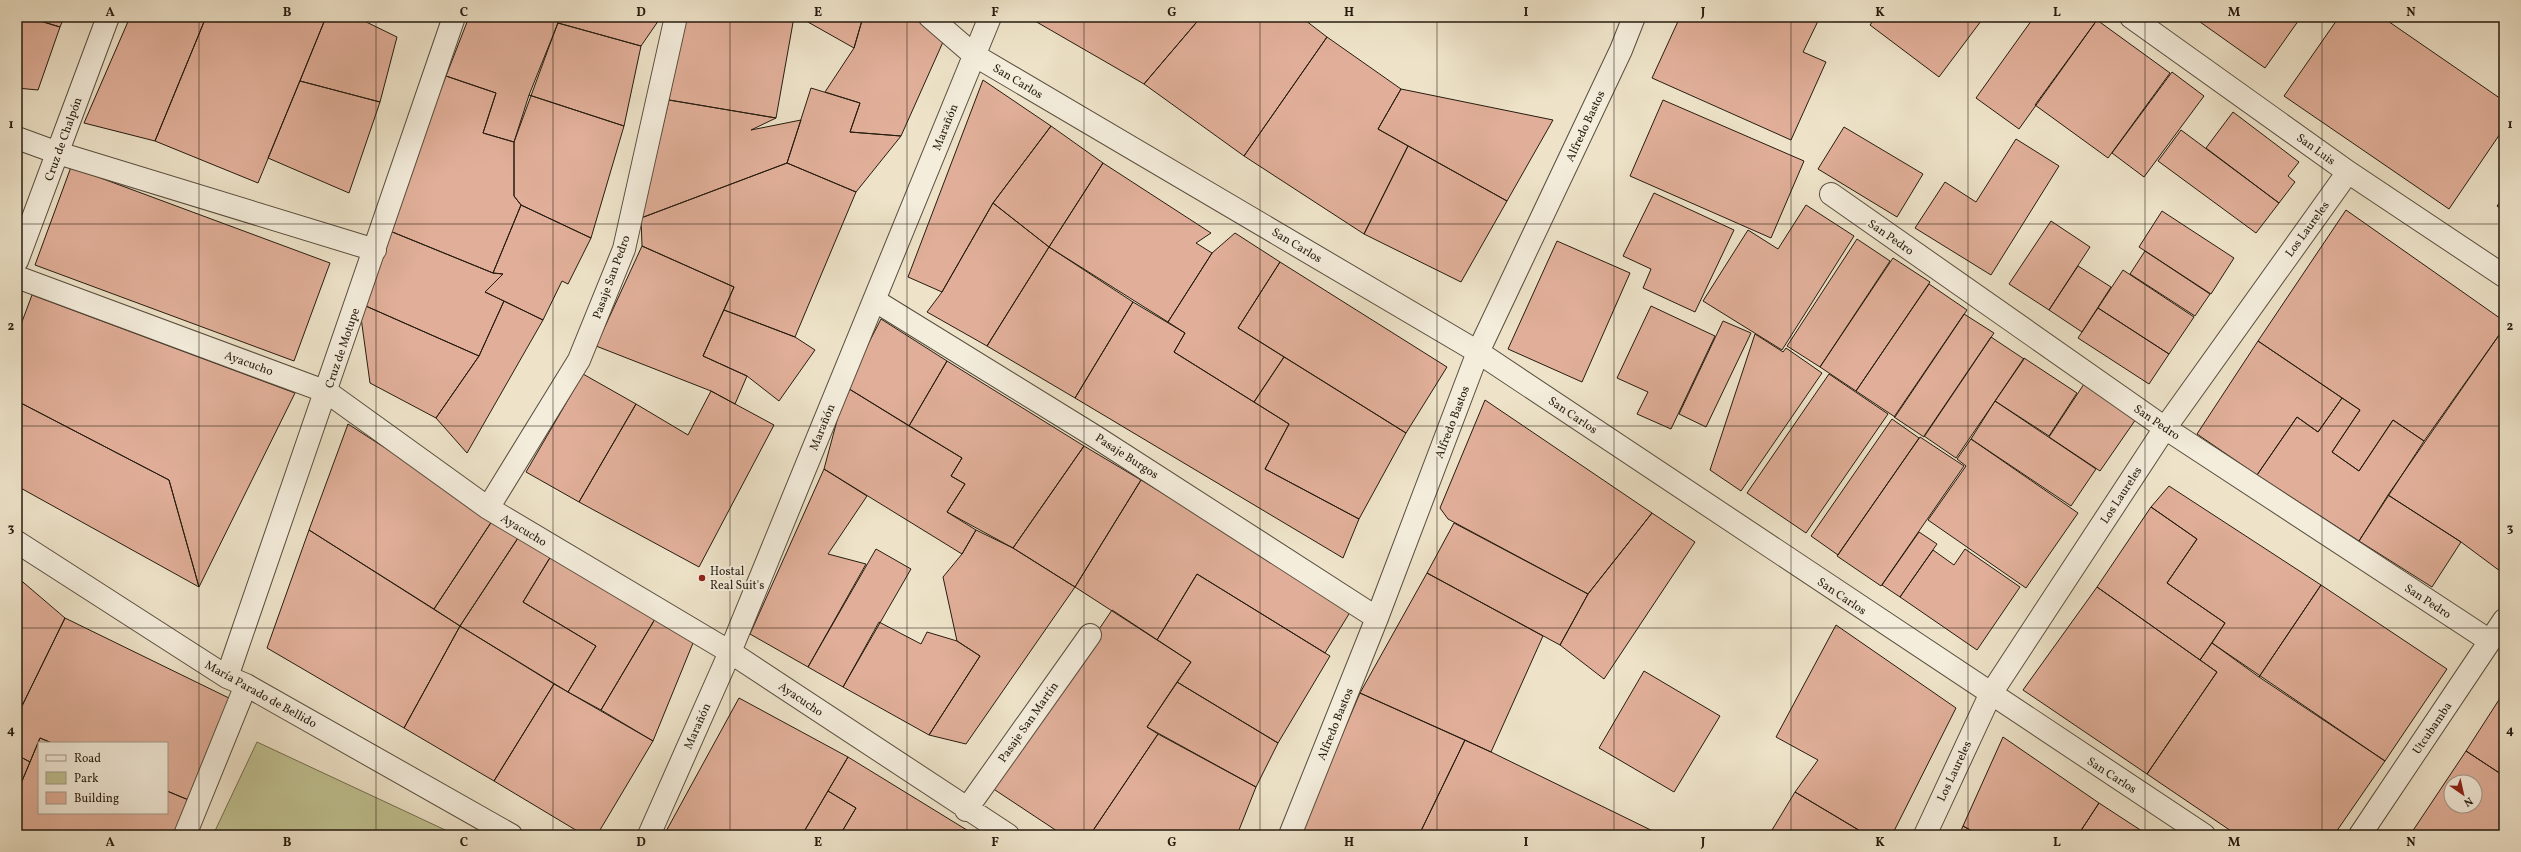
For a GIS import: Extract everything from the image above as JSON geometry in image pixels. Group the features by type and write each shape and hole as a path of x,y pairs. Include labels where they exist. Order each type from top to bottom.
{"street":[{"name":"Cruz de Chalpón","path":"17,261 108,17"},
{"name":"Cruz de Motupe","path":"185,835 237,681 327,392 454,17"},
{"name":"San Carlos","path":"930,17 974,55 1478,352 1990,695 2204,835"},
{"name":"Marañón","path":"649,835 730,652 990,17"},
{"name":"Alfredo Bastos","path":"1290,835 1377,618 1478,352 1621,50 1634,17"},
{"name":"San Luis","path":"2131,17 2348,172 2504,276"},
{"name":"Pasaje San Pedro","path":"488,508 579,360 624,249 675,21"},
{"path":"17,138 58,153 375,250"},
{"name":"Los Laureles","path":"1925,835 1990,695 2165,428 2348,172"},
{"name":"San Pedro","path":"1831,194 2165,428 2490,641"},
{"name":"Ayacucho","path":"17,277 327,392 488,508 730,652 966,810 1008,835"},
{"name":"Pasaje Burgos","path":"874,300 1096,436 1377,618"},
{"name":"María Parado de Bellido","path":"17,542 237,681 510,835"},
{"name":"Utcubamba","path":"2360,835 2504,620"},
{"name":"Pasaje San Martín","path":"966,810 1090,635"}],"green space":[{"path":"257,742 456,835 213,835"}],"building":[{"path":"17,17 27,17 60,27 38,90 17,88"},
{"path":"27,17 64,17 60,27"},
{"path":"130,17 206,17 155,141 84,123"},
{"path":"206,17 326,17 258,183 155,141"},
{"path":"326,17 356,17 397,37 380,102 300,81"},
{"path":"469,17 560,17 514,142 483,133 496,93 446,76"},
{"path":"560,17 661,17 641,46 558,23"},
{"path":"672,17 794,17 776,118 669,100 682,23"},
{"path":"799,17 863,17 854,48"},
{"path":"863,17 913,17 943,42 901,136 850,132 860,103 825,92 854,48"},
{"path":"1028,17 1201,17 1144,84"},
{"path":"1201,17 1301,17 1327,37 1244,156 1144,84"},
{"path":"1680,17 1820,17 1803,52 1826,62 1791,140 1652,78"},
{"path":"1876,17 1984,17 1939,77 1870,25"},
{"path":"2034,17 2093,17 2097,20 2019,129 1976,98"},
{"path":"2193,17 2301,17 2265,68"},
{"path":"2339,17 2382,17 2504,101 2504,128 2449,209 2284,96"},
{"path":"2097,20 2170,73 2108,158 2035,105"},
{"path":"558,23 641,46 624,126 529,95"},
{"path":"1327,37 1401,89 1378,129 1408,146 1364,234 1244,156"},
{"path":"2172,72 2204,96 2144,177 2112,153"},
{"path":"446,76 496,93 483,133 514,142 514,196 521,205 493,273 385,229"},
{"path":"983,80 1051,126 993,203 942,292 908,277"},
{"path":"300,81 380,102 349,193 268,158"},
{"path":"811,88 860,103 850,132 901,136 856,192 787,163"},
{"path":"1401,89 1553,120 1507,201 1378,129"},
{"path":"529,95 624,126 591,238 521,205 514,196 514,142"},
{"path":"669,100 776,118 751,130 801,120 787,163 641,218"},
{"path":"1663,100 1804,161 1771,238 1630,176"},
{"path":"2233,112 2299,162 2288,176 2295,182 2279,203 2206,148"},
{"path":"1051,126 1103,163 1049,247 993,203"},
{"path":"1844,127 1923,174 1897,217 1818,169"},
{"path":"2181,130 2279,203 2256,233 2158,161"},
{"path":"2016,139 2059,166 1991,275 1915,228 1945,182 1976,202"},
{"path":"1408,146 1507,201 1461,282 1364,234"},
{"path":"787,163 856,192 795,337 724,310 734,287 642,246 641,218"},
{"path":"1103,163 1211,233 1196,243 1212,253 1168,322 1049,247"},
{"path":"71,167 330,263 294,361 35,265"},
{"path":"1654,193 1734,230 1695,312 1643,288 1651,269 1623,256"},
{"path":"2504,197 2504,211 2497,206"},
{"path":"993,203 1049,247 987,346 927,312 942,292"},
{"path":"521,205 591,238 568,284 562,281 543,320 485,292 503,274 493,273"},
{"path":"1806,205 1854,236 1782,350 1703,301 1748,230 1778,249"},
{"path":"2346,210 2504,321 2504,328 2424,441 2393,420 2359,471 2332,452 2360,410 2258,341"},
{"path":"2162,211 2234,258 2211,294 2139,247"},
{"path":"2051,221 2090,247 2049,310 2009,284"},
{"path":"385,229 493,273 503,274 485,292 504,301 479,356 359,303"},
{"path":"1235,233 1280,262 1238,328 1284,357 1254,402 1174,352 1185,333 1168,322 1212,253"},
{"path":"1857,239 1890,261 1820,367 1787,346"},
{"path":"1557,241 1630,273 1582,382 1508,349"},
{"path":"642,246 734,287 703,356 747,376 735,404 711,391 596,346"},
{"path":"1049,247 1133,302 1075,398 987,346"},
{"path":"2145,251 2210,294 2195,316 2130,274"},
{"path":"1893,258 1930,282 1856,391 1820,367"},
{"path":"1280,262 1447,367 1406,433 1238,328"},
{"path":"2078,266 2111,287 2082,332 2049,310"},
{"path":"2123,270 2194,317 2169,354 2098,308"},
{"path":"1929,284 1967,310 1895,417 1856,391"},
{"path":"32,295 295,393 199,587 169,480 17,401 17,335"},
{"path":"504,301 543,320 467,453 436,418 479,356"},
{"path":"1133,302 1185,333 1174,352 1289,424 1265,469 1359,519 1343,558 1075,398"},
{"path":"359,303 479,356 436,418 370,383"},
{"path":"1651,306 1715,336 1671,429 1637,414 1648,392 1617,378"},
{"path":"2098,308 2169,354 2149,384 2078,338"},
{"path":"724,310 795,337 815,350 779,401 747,376 703,356"},
{"path":"1964,314 1994,333 1924,437 1894,417"},
{"path":"881,319 947,361 909,426 846,387"},
{"path":"1723,321 1751,333 1706,427 1679,414"},
{"path":"2504,328 2504,574 2461,542 2388,495"},
{"path":"1755,334 1783,352 1786,348 1822,373 1741,491 1710,470"},
{"path":"1991,337 2024,359 1956,458 1924,436"},
{"path":"2258,341 2342,398 2318,432 2297,417 2257,475 2197,434"},
{"path":"1284,357 1406,433 1359,519 1265,469 1289,424 1254,402"},
{"path":"2024,358 2077,393 2049,436 1995,401"},
{"path":"947,361 1084,446 1013,548 947,512 965,484 951,476 962,458 909,426"},
{"path":"583,374 636,404 579,502 526,472"},
{"path":"1829,374 1888,414 1806,533 1747,493"},
{"path":"2084,384 2136,419 2100,471 2049,437"},
{"path":"846,387 962,458 951,476 965,484 947,512 976,530 962,554 824,469"},
{"path":"711,391 774,425 699,567 579,502 636,404 688,435"},
{"path":"2342,398 2360,410 2332,452 2359,471 2393,420 2424,441 2359,541 2257,475 2297,417 2318,432"},
{"path":"1485,400 1652,513 1588,594 1448,519 1440,508"},
{"path":"17,401 169,480 199,587 17,486"},
{"path":"1995,401 2096,469 2071,506 1971,439"},
{"path":"1892,419 1919,438 1838,555 1811,536"},
{"path":"348,424 494,518 434,609 309,530"},
{"path":"1920,437 1964,466 1881,586 1837,556"},
{"path":"1971,439 2078,513 2026,588 1928,520 1966,466 1957,459"},
{"path":"1084,446 1141,480 1075,587 1013,548"},
{"path":"824,469 867,496 828,554 866,564 808,667 750,634"},
{"path":"1141,480 1352,609 1325,653 1197,574 1157,640 1075,587"},
{"path":"2169,486 2321,585 2259,677 2212,643 2225,623 2167,583 2197,539 2151,507"},
{"path":"2388,495 2461,542 2432,587 2359,541"},
{"path":"2151,507 2197,539 2167,583 2225,623 2200,660 2097,587"},
{"path":"1652,513 1695,542 1604,679 1560,645 1588,594"},
{"path":"494,518 520,535 460,626 434,609"},
{"path":"1454,523 1588,594 1560,645 1427,573"},
{"path":"309,530 460,626 404,728 267,648"},
{"path":"976,530 1013,548 1075,587 966,744 929,735 980,656 957,641 943,577 962,554"},
{"path":"1919,532 1937,544 1900,597 1882,585"},
{"path":"520,535 551,556 523,602 596,646 568,692 460,626"},
{"path":"876,549 911,569 843,687 808,667"},
{"path":"1965,549 2020,587 1977,650 1900,597 1933,550 1954,565"},
{"path":"551,556 655,619 601,710 568,692 596,646 523,602"},
{"path":"1427,573 1543,636 1491,752 1360,693"},
{"path":"1197,574 1330,656 1278,743 1177,682 1191,662 1157,640"},
{"path":"17,577 65,618 23,704 17,702"},
{"path":"2321,585 2447,669 2385,761 2259,677"},
{"path":"2097,587 2217,672 2147,774 2023,690"},
{"path":"1112,610 1191,662 1147,727 1158,734 1090,835 1063,835 992,788"},
{"path":"65,618 233,700 191,801 168,791 168,742 50,742 40,738 30,762 17,755 17,716"},
{"path":"655,619 693,643 653,741 601,710"},
{"path":"879,622 921,644 927,632 957,641 980,656 929,735 843,687"},
{"path":"1836,625 1956,708 1892,835 1867,835 1795,792 1818,760 1776,737"},
{"path":"460,626 554,684 494,781 404,728"},
{"path":"2212,643 2385,761 2334,835 2237,835 2147,774 2217,672 2200,660"},
{"path":"1644,671 1720,716 1674,792 1599,748"},
{"path":"1177,682 1278,743 1256,787 1147,727"},
{"path":"554,684 653,741 597,835 584,835 494,781"},
{"path":"2504,692 2504,776 2466,751"},
{"path":"1360,693 1465,740 1419,835 1299,835"},
{"path":"739,698 848,757 802,835 664,835"},
{"path":"17,702 23,704 17,716"},
{"path":"1158,734 1256,787 1237,835 1090,835"},
{"path":"2003,737 2099,803 2078,835 1979,835 1963,826"},
{"path":"40,738 50,742 38,742"},
{"path":"1465,740 1491,752 1661,835 1419,835"},
{"path":"38,743 38,814 168,814 168,791 191,801 177,835 17,835 17,793"},
{"path":"2466,751 2504,776 2504,835 2410,835 2443,786 2443,814 2483,814 2483,774 2451,774"},
{"path":"17,755 30,762 17,793"},
{"path":"848,757 975,835 840,835 856,808 828,791"},
{"path":"828,791 856,808 840,835 802,835"},
{"path":"1795,792 1867,835 1769,835"},
{"path":"2099,803 2148,835 2078,835"},
{"path":"1963,826 1979,835 1959,835"}],"place":[{"name":"Hostal Real Suit's","path":"702,578"}]}
